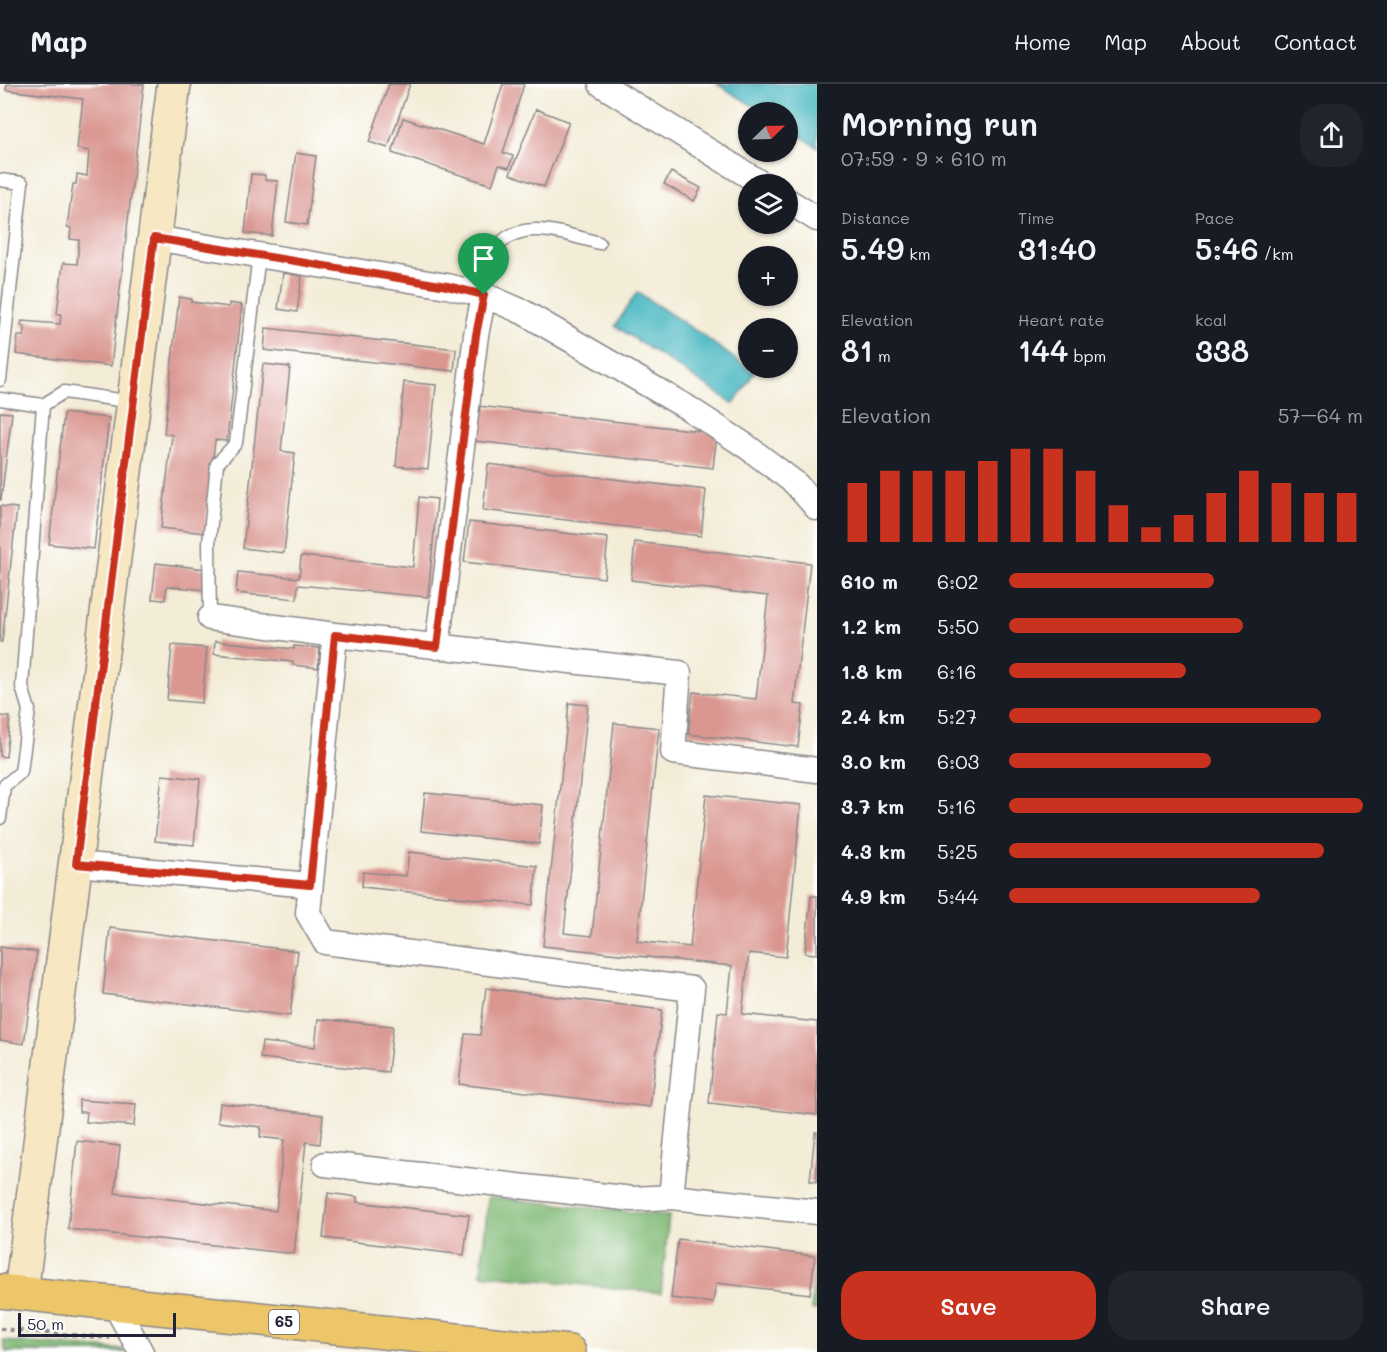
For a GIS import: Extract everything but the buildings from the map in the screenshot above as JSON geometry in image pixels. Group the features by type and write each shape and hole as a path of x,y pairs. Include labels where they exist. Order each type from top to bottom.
{"main road":[{"name":"65","path":"10,1292 568,1352"}],"street":[{"path":"10,1292 76,864 174,84"},
{"path":"601,84 746,174"},
{"path":"798,207 817,219"},
{"path":"154,238 447,286 484,295 523,312 688,408 746,446 795,483 817,508"},
{"path":"437,647 476,335 484,295"},
{"path":"210,618 437,647 679,673 673,752 817,770"},
{"path":"335,635 308,913 325,942 692,989 671,1197"},
{"path":"76,864 310,885"},
{"path":"325,1164 633,1198 671,1197 817,1212"},
{"path":"114,1303 137,1347"}],"lane":[{"path":"0,180 22,183 0,380"},
{"path":"484,295 492,256 503,240 516,232 532,230 555,232 599,243"},
{"path":"210,618 209,543 218,464 236,443 259,255"},
{"path":"0,399 43,405 64,392 135,402"},
{"path":"0,818 4,786 21,772 30,710 21,687 43,405"}],"path":[{"path":"0,1329 137,1347"}],"green space":[{"path":"488,1197 669,1216 661,1293 481,1274"},
{"path":"817,1255 817,1310 811,1310"},
{"path":"3,1341 127,1350 130,1352 6,1352"}],"water":[{"path":"717,84 817,84 817,147 798,135 798,102 747,102"},
{"path":"637,292 738,361 738,378 751,378 734,404 615,326"}],"route":[{"path":"154,238 447,286 484,295 476,335 437,647 335,635 310,885 76,864 154,238"}]}
